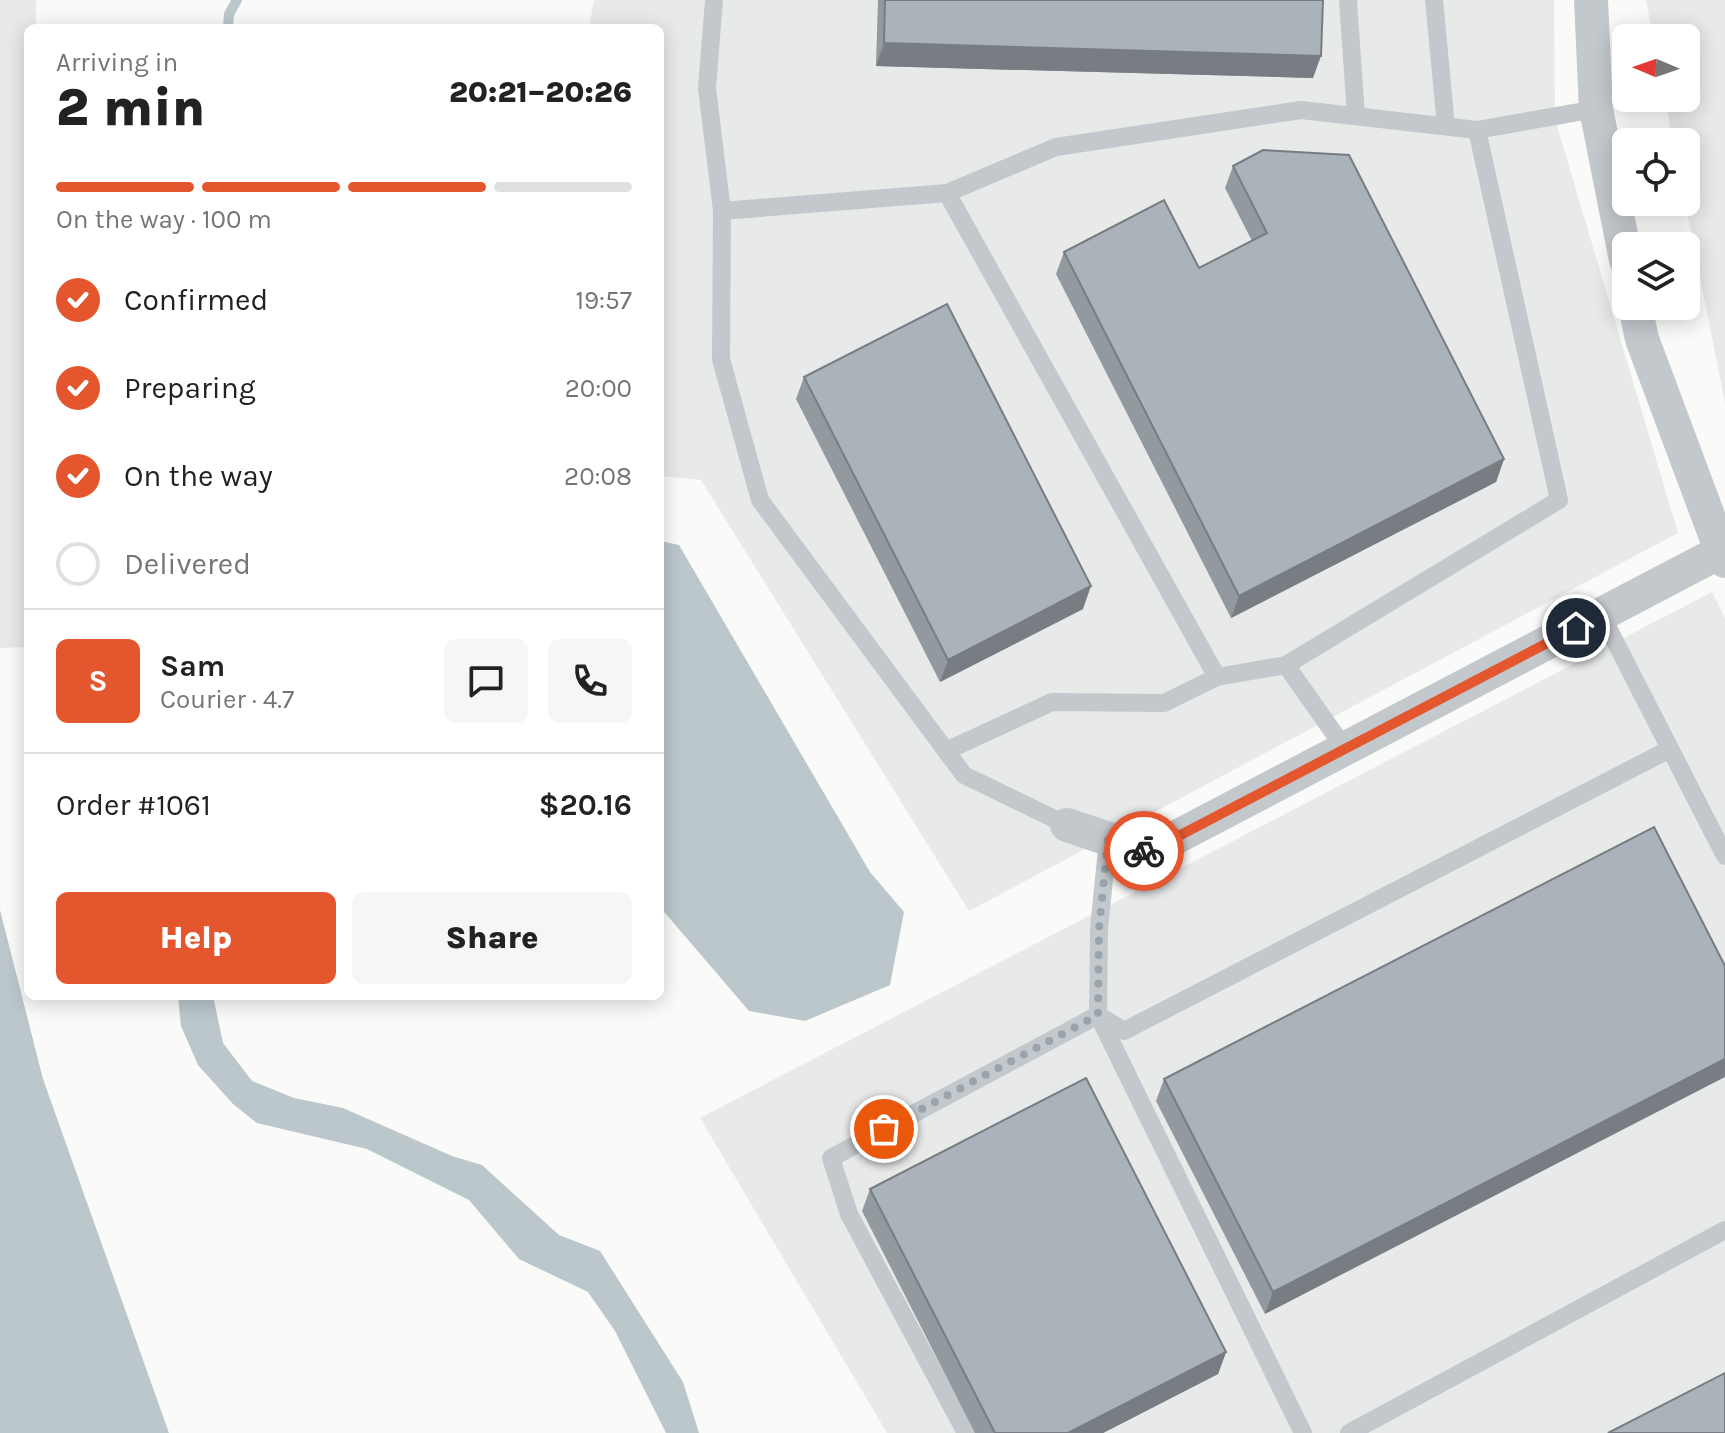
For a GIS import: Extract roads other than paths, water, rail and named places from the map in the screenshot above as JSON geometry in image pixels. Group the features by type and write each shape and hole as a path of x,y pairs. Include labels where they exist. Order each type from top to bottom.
{"street":[{"path":"1591,0 1596,109 1620,232"},
{"path":"1067,825 1148,852 1601,614 1722,556 1642,339 1638,320"}],"lane":[{"path":"714,0 707,88 722,211 721,359 760,500 964,775 1067,825"},
{"path":"1348,0 1356,116"},
{"path":"1434,0 1446,126"},
{"path":"722,211 947,193 1056,147 1301,110 1477,130 1596,109"},
{"path":"946,751 1052,702 1164,703 1217,677 1286,665 1559,500 1477,130"},
{"path":"947,193 1217,677"},
{"path":"1601,614 1725,856"},
{"path":"1286,665 1345,749"},
{"path":"1098,1015 1124,1031 1670,749"},
{"path":"1108,839 1099,929 1098,1015 1303,1433"},
{"path":"966,1433 849,1214 831,1158 1098,1015"},
{"path":"1349,1433 1376,1427 1725,1230"}],"waterway":[{"path":"228,24 229,14 237,0"}]}
